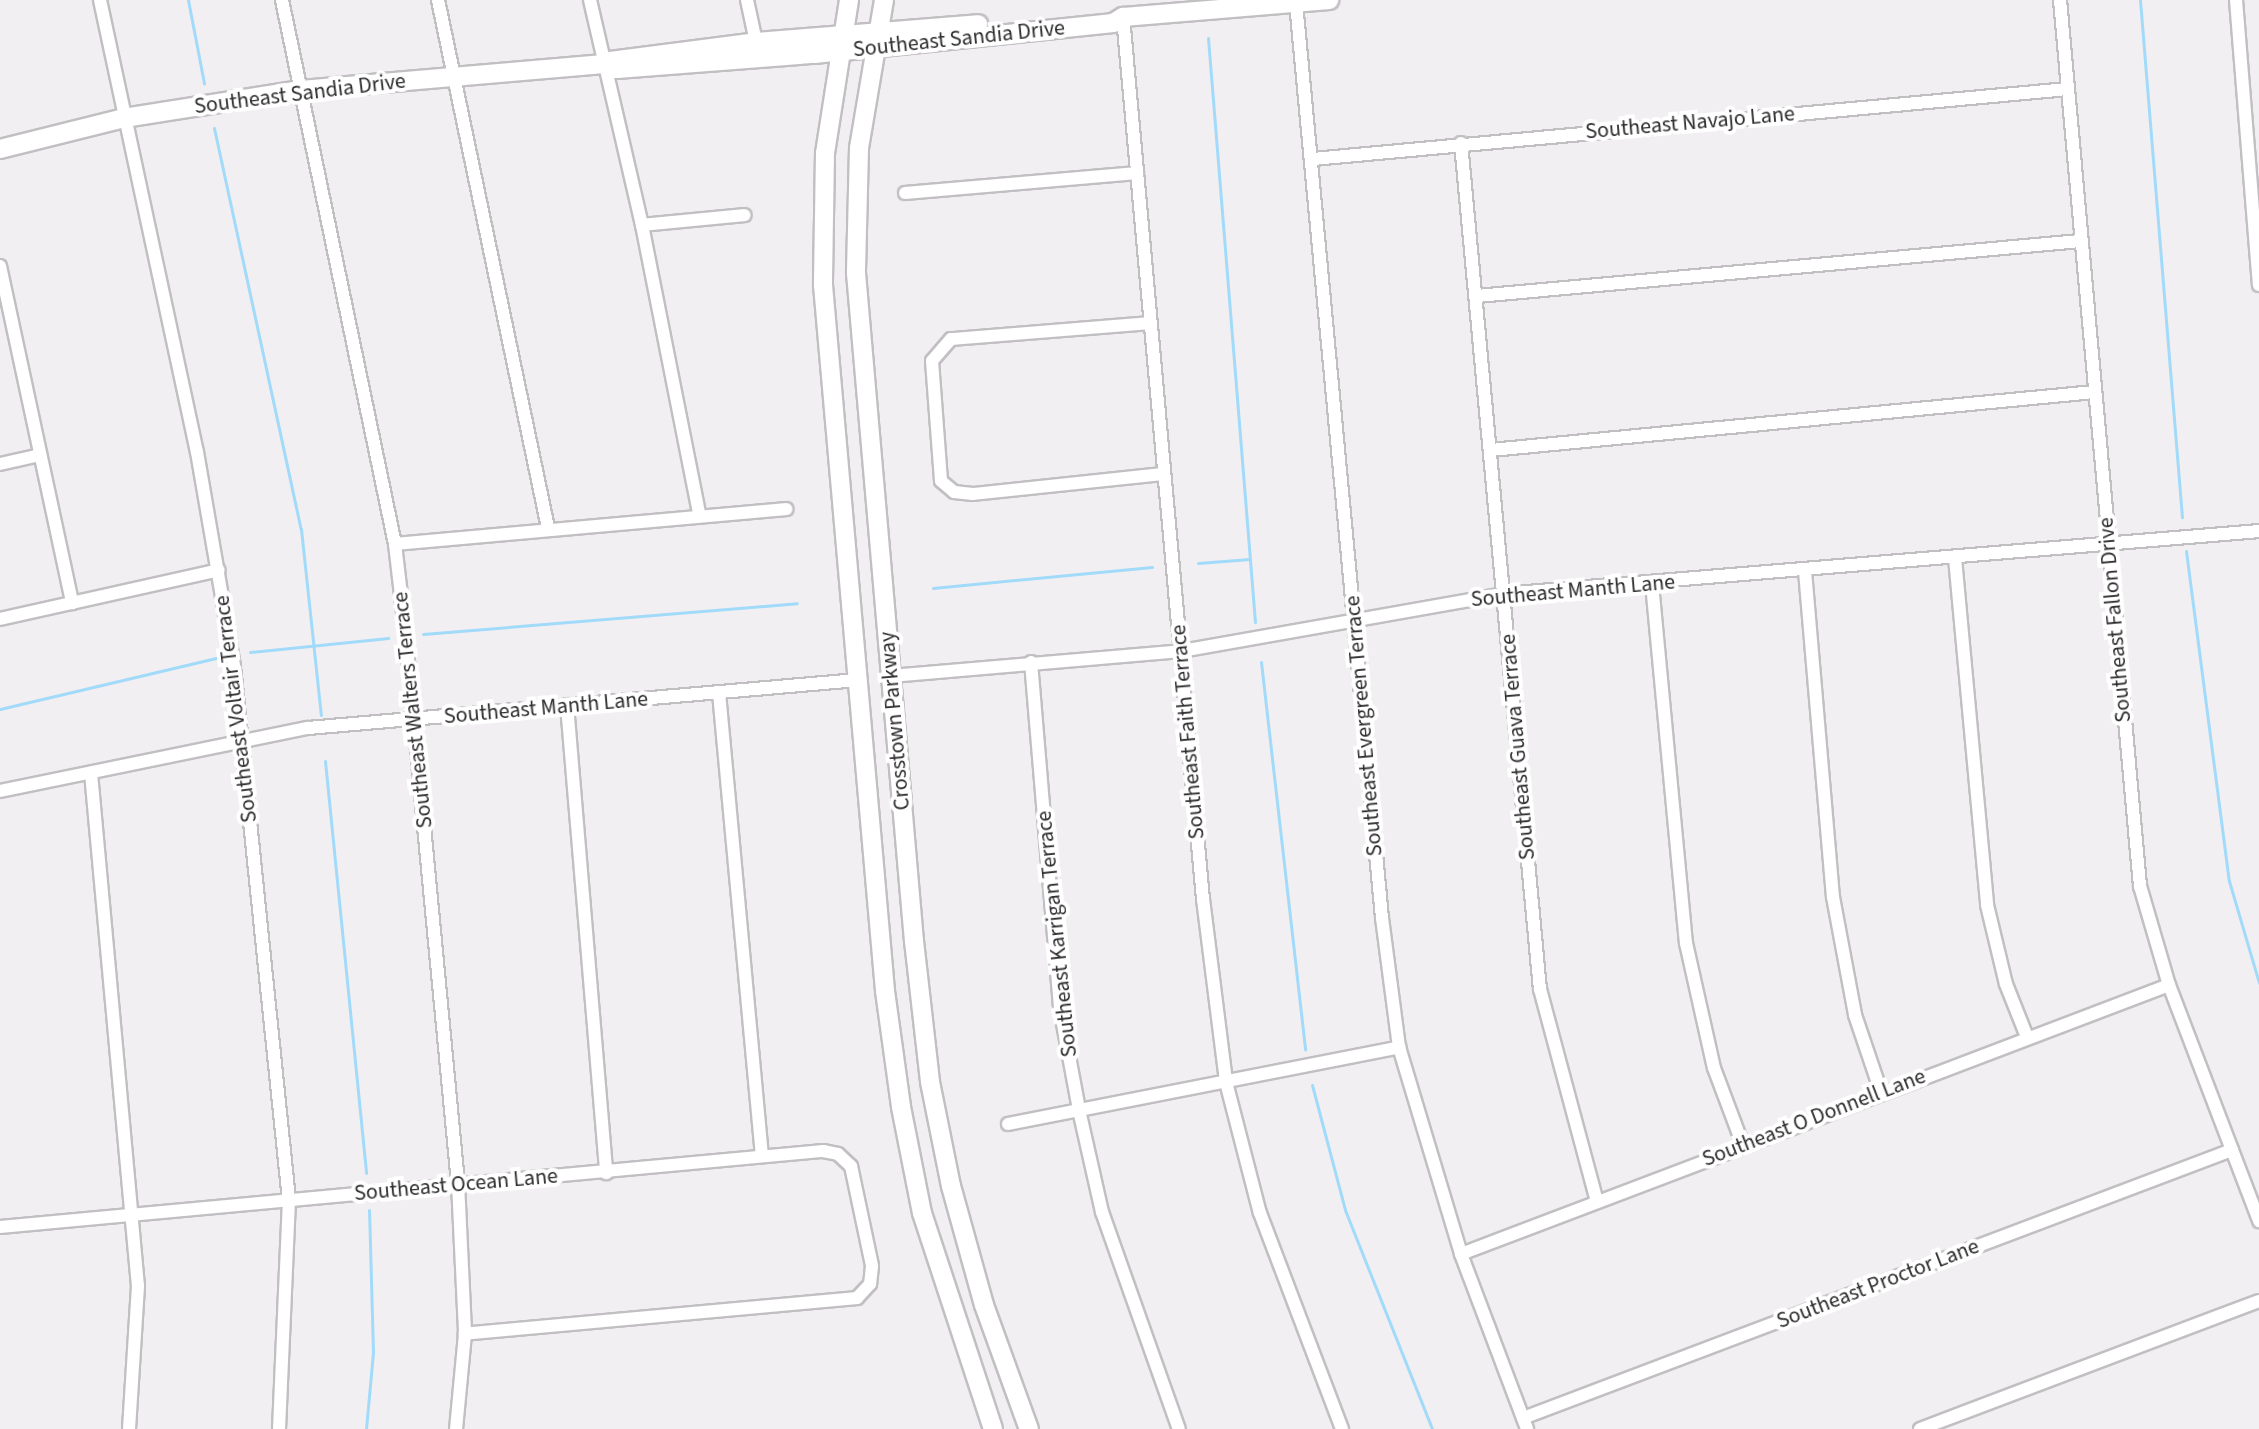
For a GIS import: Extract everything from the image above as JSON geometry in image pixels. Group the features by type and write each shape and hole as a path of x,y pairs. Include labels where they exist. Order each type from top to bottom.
{"main road":[{"name":"Crosstown Parkway","path":"849,0 839,44 825,153 822,255 881,933 896,1076 917,1190 941,1282 993,1429"},
{"name":"Crosstown Parkway","path":"884,0 859,148 856,262 914,941 930,1082 951,1186 984,1305 1029,1429"},
{"name":"Southeast Sandia Drive","path":"604,64 617,69 1112,12 1123,17 1329,0"},
{"name":"Southeast Sandia Drive","path":"0,149 124,118 301,90 604,64 616,57 756,42 839,44"},
{"path":"881,933 901,930 914,941"}],"street":[{"name":"Southeast Voltair Terrace","path":"100,0 219,570 289,1200 279,1429"},
{"name":"Southeast Walters Terrace","path":"282,0 395,544 415,720 458,1183 465,1334 456,1429"},
{"path":"438,0 548,528"},
{"path":"590,0 642,225 699,514"},
{"path":"747,0 756,42"},
{"name":"Southeast Fallon Drive","path":"2060,0 2140,886 2169,985 2259,1221"},
{"path":"2236,0 2252,119 2259,285"},
{"name":"Southeast Evergreen Terrace","path":"1296,3 1399,1047 1461,1254 1525,1423"},
{"name":"Southeast Faith Terrace","path":"1123,17 1204,913 1226,1082 1260,1213 1342,1429"},
{"name":"Southeast Navajo Lane","path":"1313,159 2067,89"},
{"name":"Southeast Guava Terrace","path":"1461,143 1540,989 1597,1201"},
{"path":"905,193 1137,173"},
{"path":"642,225 745,215"},
{"path":"1477,296 2080,241"},
{"path":"0,266 4,307 72,603"},
{"path":"1151,323 951,339 939,349 932,361 941,481 954,492 1164,474"},
{"path":"1491,450 2094,392"},
{"path":"0,464 40,455"},
{"path":"395,544 699,514 786,509"},
{"name":"Southeast Manth Lane","path":"891,676 1181,651 1503,594 1652,584 2259,531"},
{"path":"1955,558 1987,905 2006,984 2027,1037"},
{"path":"0,619 219,570"},
{"path":"1805,571 1833,897 1855,1015 1881,1092"},
{"path":"1652,584 1686,943 1714,1068 1743,1145"},
{"name":"Southeast Karrigan Terrace","path":"1031,662 1060,1008 1079,1110 1102,1212 1179,1429"},
{"name":"Southeast Manth Lane","path":"0,791 240,738 858,680"},
{"path":"719,693 762,1156"},
{"path":"567,705 606,1173"},
{"path":"91,773 132,1214 139,1344 129,1429"},
{"name":"Southeast O Donnell Lane","path":"1461,1254 2169,985"},
{"path":"1008,1124 1399,1047"},
{"name":"Southeast Proctor Lane","path":"1525,1423 2232,1150"},
{"name":"Southeast Ocean Lane","path":"0,1227 458,1183 606,1173 762,1156 838,1154 851,1166 872,1275 864,1293 848,1301 465,1334"},
{"path":"1920,1429 2259,1301"}],"waterway":[{"path":"188,0 204,83"},
{"path":"2140,0 2182,517"},
{"path":"1208,38 1255,622"},
{"path":"214,128 301,529 321,715"},
{"path":"2186,551 2229,881 2259,983"},
{"path":"1198,563 1250,559"},
{"path":"933,588 1152,567"},
{"path":"423,634 797,603"},
{"path":"250,652 388,638"},
{"path":"0,709 216,658"},
{"path":"1261,662 1305,1050"},
{"path":"325,761 366,1173"},
{"path":"1312,1085 1345,1210 1432,1429"},
{"path":"366,1429 373,1352 369,1210"}]}
